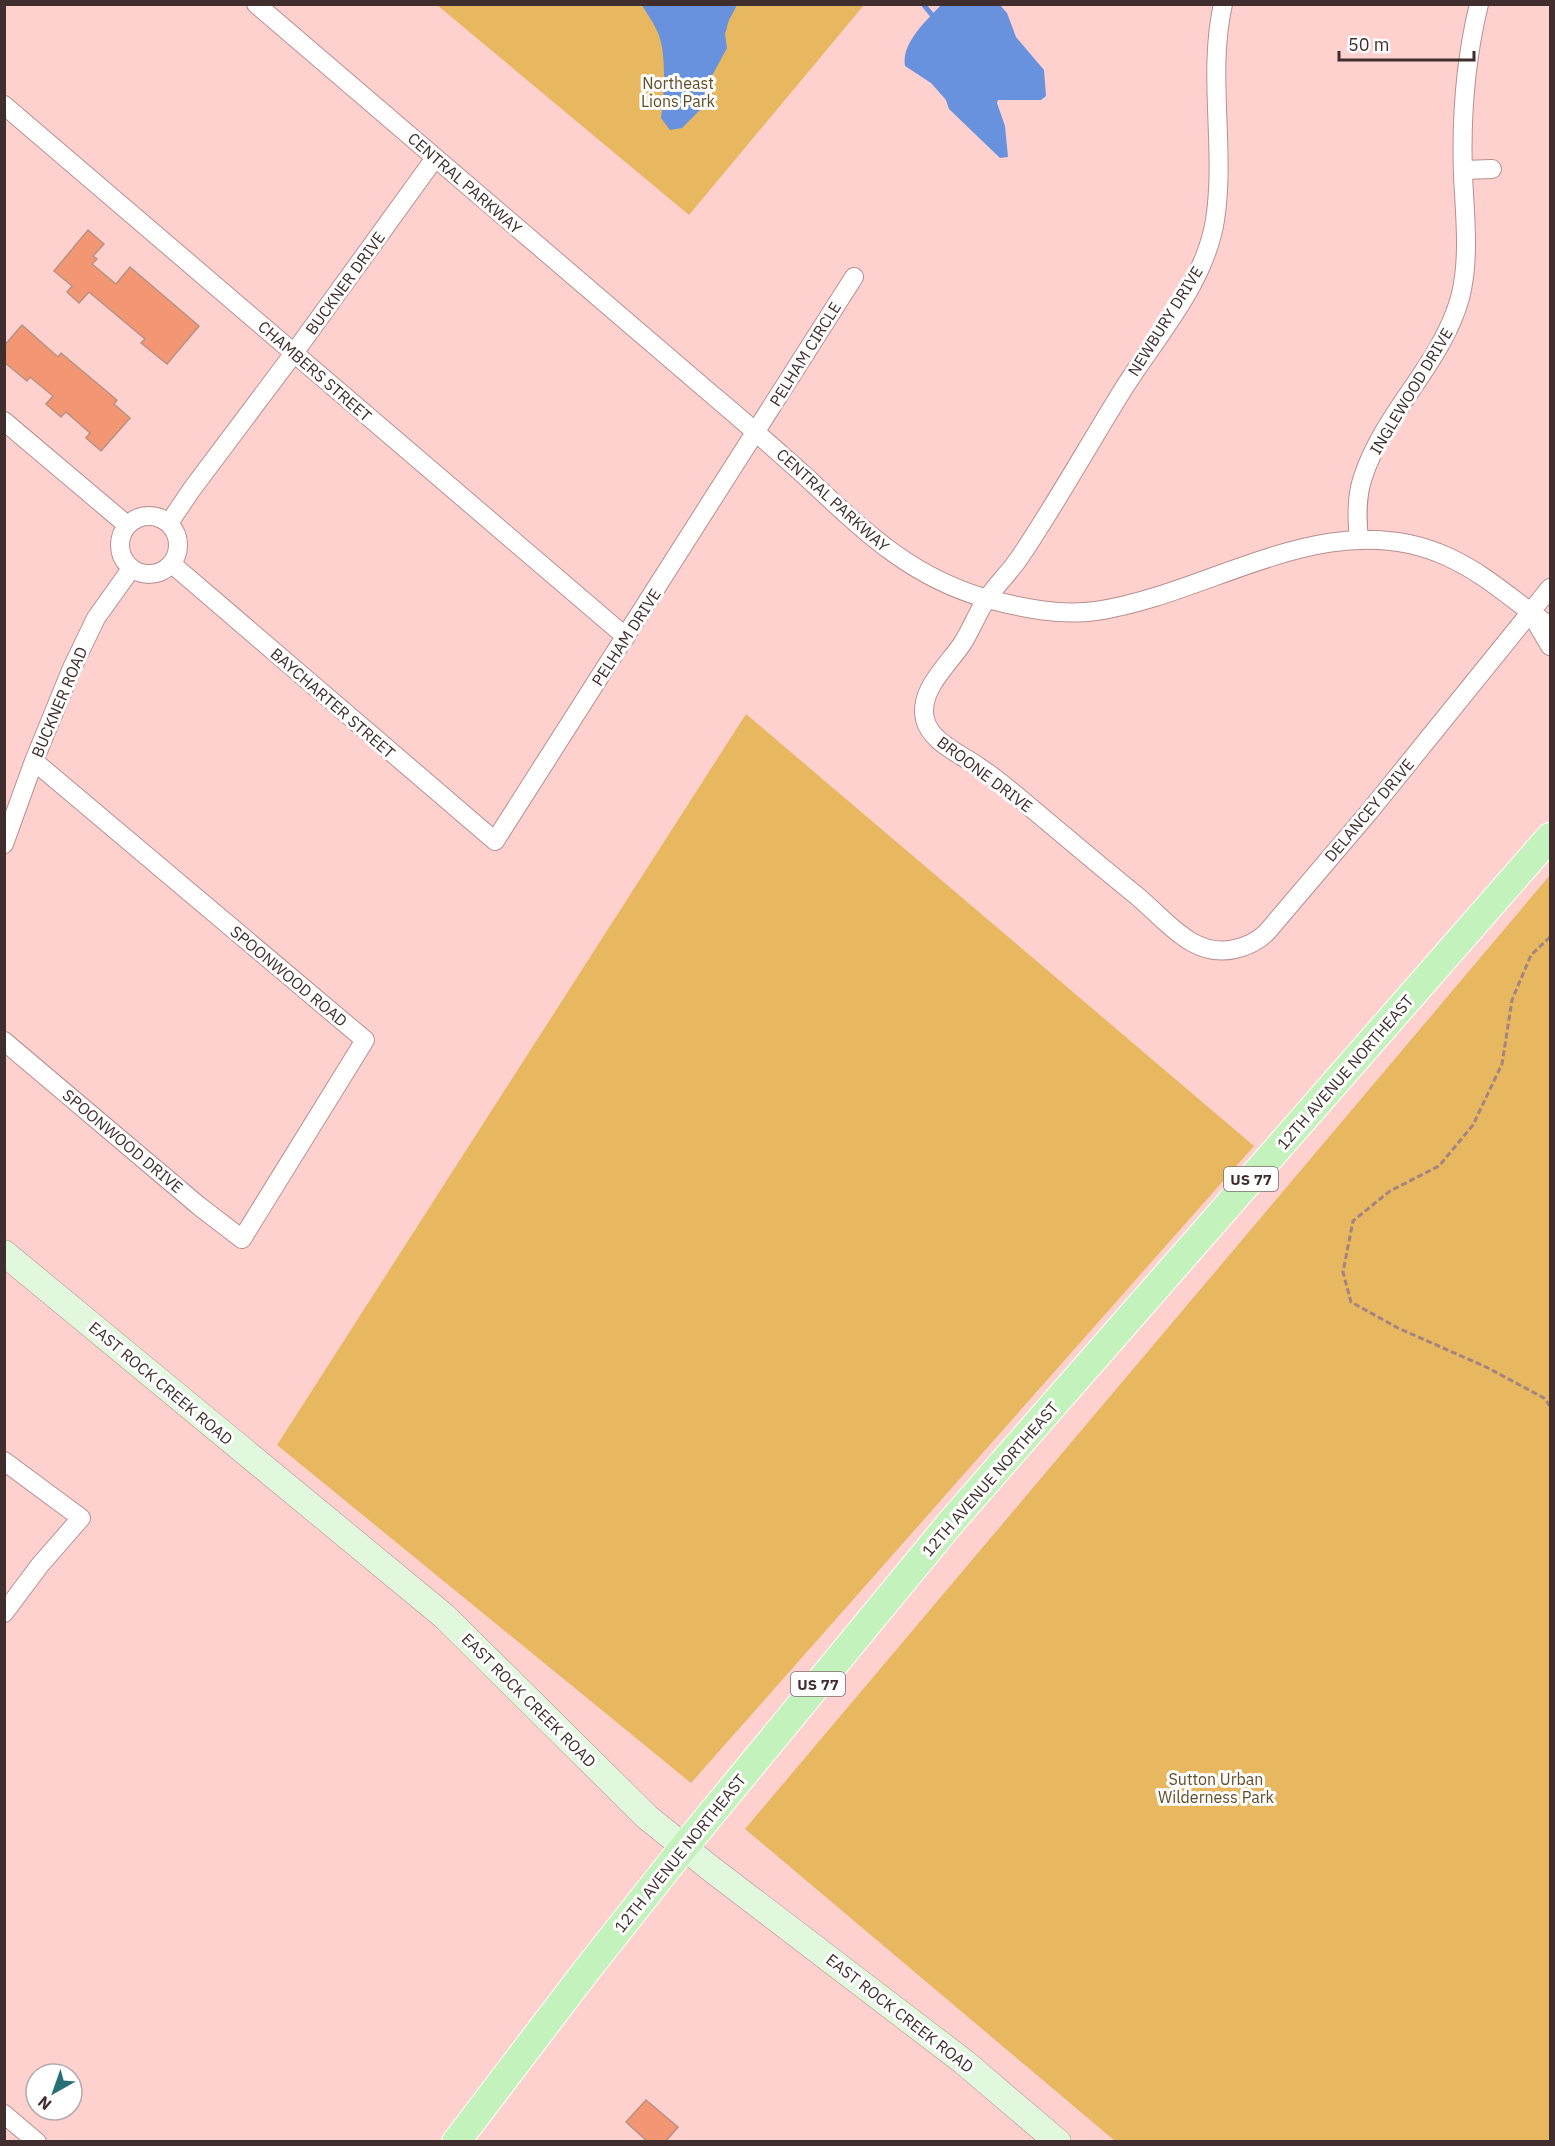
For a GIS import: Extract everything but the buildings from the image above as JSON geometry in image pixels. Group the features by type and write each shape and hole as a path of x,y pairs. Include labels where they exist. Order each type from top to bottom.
{"main road":[{"name":"12TH AVENUE NORTHEAST","path":"456,2142 585,1971 684,1847 952,1521 1551,837"}],"street":[{"name":"CENTRAL PARKWAY","path":"256,4 756,432 864,531 901,560 927,575 987,598 1045,610 1091,611 1136,602 1305,547 1334,541 1359,540 1404,544 1446,556 1493,582 1530,613 1551,626"},
{"name":"NEWBURY DRIVE","path":"987,598 1019,559 1188,290 1208,250 1215,223 1218,194 1220,158 1218,37 1223,4"},
{"name":"INGLEWOOD DRIVE","path":"1359,540 1358,501 1362,478 1402,404 1446,335 1463,286 1467,213 1463,170 1464,85 1470,39 1479,4"},
{"name":"CHAMBERS STREET","path":"4,105 626,637"},
{"name":"BUCKNER DRIVE","path":"169,523 435,158"},
{"path":"1463,170 1492,169"},
{"name":"PELHAM CIRCLE","path":"756,432 854,277"},
{"path":"4,421 127,525"},
{"name":"PELHAM DRIVE","path":"495,841 756,432"},
{"path":"147,515 157,516 169,523 177,534 179,544 172,564 163,572 153,575 144,575 131,569 120,552 120,537 127,525 147,515"},
{"name":"BAYCHARTER STREET","path":"172,564 495,841"},
{"name":"BUCKNER ROAD","path":"4,844 34,761 72,668 96,618 131,569"},
{"name":"DELANCEY DRIVE","path":"1157,912 1186,940 1204,949 1227,951 1252,944 1259,939 1369,812 1551,588"},
{"name":"BROONE DRIVE","path":"987,598 964,641 935,681 925,701 924,715 929,730 940,741 991,774 1157,912"},
{"name":"CENTRAL PARKWAY","path":"1530,613 1551,646"},
{"name":"SPOONWOOD ROAD","path":"34,761 365,1040 242,1239"},
{"name":"SPOONWOOD DRIVE","path":"4,1041 242,1239"},
{"name":"EAST ROCK CREEK ROAD","path":"4,1253 444,1616 647,1817 964,2062 1058,2142"},
{"path":"4,1461 81,1518 40,1565 4,1613"},
{"path":"4,2114 37,2142"}],"path":[{"path":"1551,937 1531,955 1512,1000 1502,1064 1473,1125 1439,1166 1390,1191 1353,1221 1343,1272 1351,1302 1398,1328 1486,1367 1544,1398 1551,1406"}],"green space":[{"name":"Northeast Lions Park","path":"437,5 864,5 689,215"},
{"path":"746,714 1254,1146 691,1783 277,1445"},
{"name":"Sutton Urban Wilderness Park","path":"1550,875 1550,2141 1115,2141 745,1829"}],"water":[{"path":"642,5 737,5 725,34 727,48 706,87 700,110 682,128 670,130 661,118 664,87 663,52 658,33"},
{"path":"941,5 1000,5 1007,13 1016,37 1044,70 1046,96 1041,100 998,100 1005,126 1008,157 1000,158 949,109 946,100 931,83 905,66 907,49 916,32"}],"waterway":[{"path":"923,4 932,15"}]}
